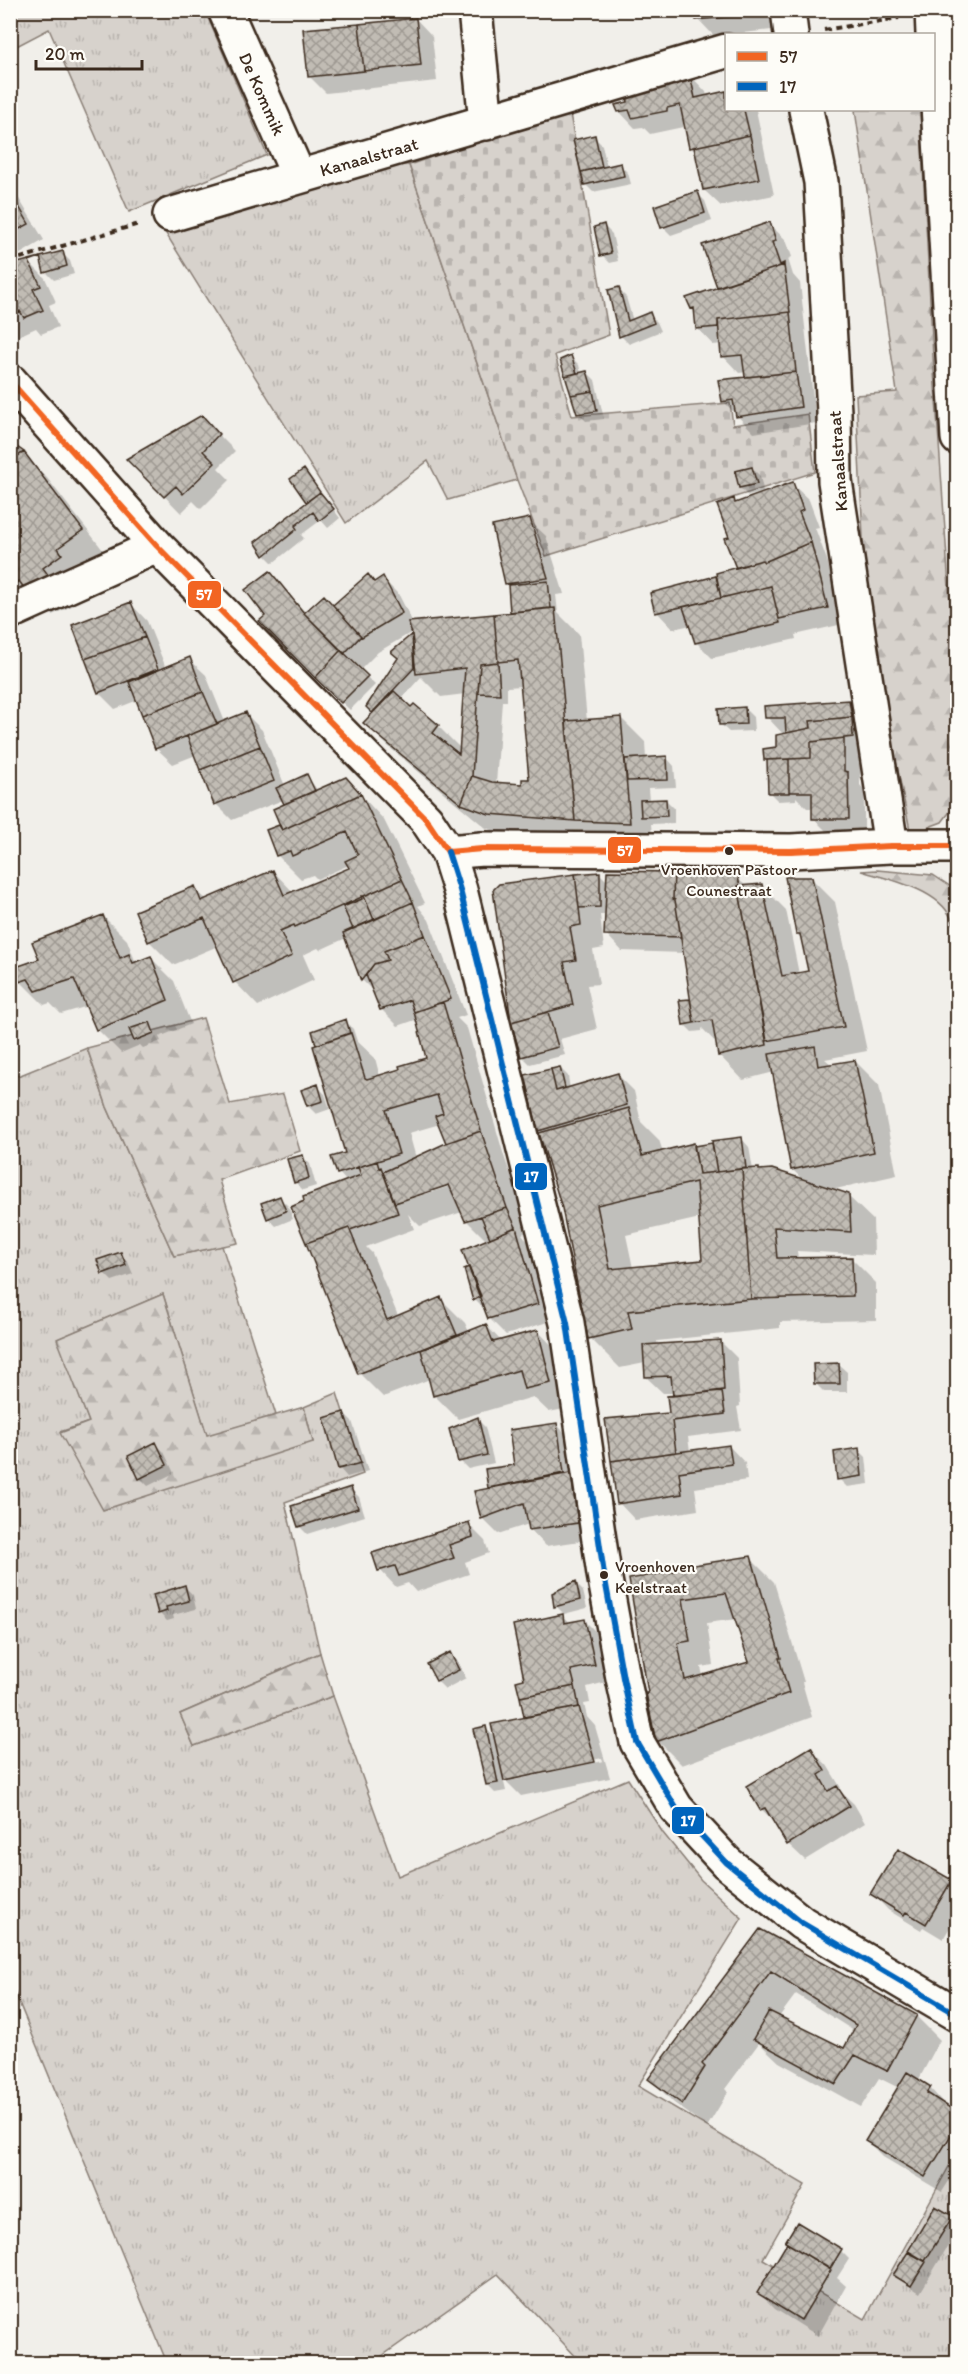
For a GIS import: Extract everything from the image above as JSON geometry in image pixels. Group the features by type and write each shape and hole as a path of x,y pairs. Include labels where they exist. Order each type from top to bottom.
{"street":[{"name":"De Kommik","path":"225,10 299,177"},
{"path":"475,10 486,123"},
{"name":"Kanaalstraat","path":"170,215 725,51"},
{"path":"935,58 957,438"},
{"name":"Kanaalstraat","path":"806,111 821,182 836,481 891,846"},
{"path":"10,381 157,546 426,819 448,852 460,890 567,1323 606,1586 637,1742 676,1808 727,1863 802,1923 957,2015"},
{"path":"10,612 157,546"},
{"path":"448,852 482,849 791,851 891,846 957,846"}],"path":[{"path":"788,28 822,31 933,24"},
{"path":"10,261 170,215"}],"green space":[{"path":"11,10 205,11 267,155 129,212 49,29 11,49"},
{"path":"945,11 957,11 957,200"},
{"path":"569,108 609,335 555,355 572,416 730,403 733,425 808,414 815,472 546,556 517,480 409,165"},
{"path":"855,111 920,111 933,357 957,703 958,801 942,822 918,831 910,830 867,618 856,395 897,392"},
{"path":"376,164 409,165 517,480 448,500 428,461 346,523 160,224"},
{"path":"877,870 933,875 957,891 957,941 951,918 945,908 924,892 861,871"},
{"path":"203,1018 230,1104 283,1094 300,1151 219,1180 238,1243 174,1256 107,1107 87,1048"},
{"path":"87,1048 107,1107 174,1256 222,1246 276,1415 207,1436 163,1294 58,1339 89,1422 60,1432 313,1442 304,1407 337,1393 363,1474 285,1502 320,1653 180,1714 194,1746 333,1696 398,1876 628,1779 663,1833 701,1880 742,1918 638,2086 805,2185 763,2259 865,2319 957,2152 957,2363 582,2363 498,2274 372,2363 167,2363 11,1983 10,1058 18,1076"},
{"path":"163,1294 207,1435 304,1407 313,1442 103,1510 60,1433 89,1422 57,1339"},
{"path":"320,1653 333,1696 194,1746 180,1714"}],"building":[{"path":"695,10 756,10 756,14 696,20"},
{"path":"416,18 421,65 364,71 359,24"},
{"path":"359,24 364,71 308,77 303,29"},
{"path":"690,74 695,98 725,91 725,111 744,111 750,135 689,148 680,105 667,108 667,111 632,118 629,110 618,112 615,105 628,102 626,93"},
{"path":"595,135 602,167 581,172 573,140"},
{"path":"750,135 759,179 703,190 694,147"},
{"path":"621,163 624,176 584,185 581,172"},
{"path":"10,191 29,224 10,234"},
{"path":"698,191 705,213 661,228 654,206"},
{"path":"770,222 776,241 772,242 780,265 784,263 784,265 717,287 702,245"},
{"path":"604,224 611,253 600,256 594,227"},
{"path":"63,251 67,266 44,273 40,257"},
{"path":"40,257 29,261 41,286 33,289 43,310 24,318 20,311 10,316 10,265"},
{"path":"784,265 790,312 718,320 718,327 696,329 694,308 691,309 686,298"},
{"path":"619,287 628,321 650,312 654,323 619,337 608,290"},
{"path":"790,312 796,372 745,377 742,355 721,357 718,320"},
{"path":"571,355 577,373 565,376 560,360"},
{"path":"587,371 593,391 571,395 565,376"},
{"path":"796,372 801,407 736,417 733,400 722,402 718,380"},
{"path":"593,391 597,411 577,414 571,395"},
{"path":"202,415 219,434 203,451 215,463 183,494 176,486 164,497 126,459"},
{"path":"10,442 24,452 10,461"},
{"path":"24,452 83,530 58,548 62,554 43,568 52,580 27,592 19,581 10,585 10,461"},
{"path":"752,467 757,484 739,488 735,471"},
{"path":"304,469 320,492 306,502 290,479"},
{"path":"793,482 803,510 799,512 811,542 764,562 762,560 736,568 724,538 729,537 717,505 734,498 735,503"},
{"path":"320,492 334,509 319,521 313,512 295,526 297,529 264,556 255,542"},
{"path":"530,518 548,578 505,584 492,526"},
{"path":"811,542 828,608 779,619 771,586 721,598 716,573 762,560 764,562"},
{"path":"270,571 304,613 341,650 315,678 259,621 265,616 245,590"},
{"path":"368,574 374,582 383,576 402,613 362,637 333,605"},
{"path":"716,576 721,598 655,613 650,593"},
{"path":"548,581 551,608 510,612 508,585"},
{"path":"771,586 780,623 695,643 683,607"},
{"path":"324,595 361,636 344,654 304,613"},
{"path":"131,602 145,637 85,659 72,625"},
{"path":"555,608 575,821 489,814 461,804 472,776 492,782 522,784 522,779 529,779 518,660 498,662 494,614"},
{"path":"494,614 498,662 480,664 472,776 461,804 363,723 394,691 411,707 414,704 439,725 433,733 459,754 465,668 416,674 412,634 408,622"},
{"path":"412,634 414,668 372,713 366,707 398,658 391,652"},
{"path":"145,637 158,669 98,693 85,659"},
{"path":"341,650 368,676 341,703 315,678"},
{"path":"190,657 203,692 142,715 129,682"},
{"path":"498,662 500,694 478,693 480,664"},
{"path":"203,692 217,724 155,749 142,715"},
{"path":"849,700 852,717 810,721 811,728 786,733 785,718 765,718 764,706"},
{"path":"745,707 746,724 719,725 718,709"},
{"path":"246,712 260,746 200,770 187,736"},
{"path":"621,717 630,823 575,821 566,721"},
{"path":"852,717 853,737 811,742 811,758 764,760 763,749 776,747 776,735 811,728 810,721"},
{"path":"844,738 844,771 848,772 849,819 812,819 812,792 789,792 789,759 811,758 811,742"},
{"path":"260,746 274,781 214,805 200,770"},
{"path":"667,756 668,780 627,781 625,759"},
{"path":"789,759 789,793 768,793 767,760"},
{"path":"307,774 315,791 284,804 276,788"},
{"path":"346,777 361,794 282,830 273,809"},
{"path":"361,794 402,879 295,927 294,925 280,931 292,956 233,983 204,918 148,942 135,911 195,886 201,901 273,870 284,895 349,868 345,861 358,855 347,832 292,856 290,851 276,856 266,830 279,825 282,830"},
{"path":"666,799 667,816 641,817 640,800"},
{"path":"607,871 674,872 673,899 681,937 604,935"},
{"path":"600,872 600,907 579,908 575,874"},
{"path":"674,872 738,876 767,1045 718,1056 712,1020 694,1023 675,900 673,899"},
{"path":"575,874 581,925 570,927 576,960 564,962 573,1005 511,1022 493,890 499,884"},
{"path":"785,877 812,877 844,1027 767,1041 738,886 762,884 782,976 808,971 800,934 796,934"},
{"path":"402,879 413,902 374,920 364,896"},
{"path":"361,896 364,896 374,920 353,929 343,907 362,899"},
{"path":"413,902 425,935 384,951 388,960 374,964 361,981 343,933"},
{"path":"103,915 120,958 129,954 133,963 151,956 168,1000 96,1030 74,979 36,991 28,979 19,982 13,968 39,959 32,942"},
{"path":"425,935 451,999 414,1012 410,1000 380,1010 366,975 374,964 388,960 384,951"},
{"path":"690,999 694,1023 683,1025 679,1000"},
{"path":"443,1002 481,1131 446,1143 435,1116 443,1113 437,1095 386,1110 399,1154 337,1174 331,1157 345,1153 313,1046 351,1033 365,1078 400,1069 399,1066 426,1058 414,1012"},
{"path":"548,1012 558,1047 521,1057 511,1022"},
{"path":"346,1019 350,1033 316,1045 312,1031"},
{"path":"150,1022 154,1033 134,1041 129,1029"},
{"path":"815,1046 818,1066 855,1060 874,1152 791,1170 769,1054"},
{"path":"560,1067 565,1088 556,1091 551,1069"},
{"path":"551,1069 556,1091 618,1073 627,1105 538,1131 525,1075"},
{"path":"318,1084 323,1101 307,1106 301,1090"},
{"path":"629,1108 642,1156 694,1143 699,1174 742,1169 751,1299 628,1311 632,1329 588,1339 562,1208 539,1133","holes":["696,1182 702,1260 610,1269 597,1205"]},
{"path":"481,1131 507,1208 465,1221 449,1185 395,1203 383,1172 446,1143"},
{"path":"742,1137 746,1168 717,1172 712,1141"},
{"path":"712,1143 717,1172 699,1174 694,1146"},
{"path":"303,1155 309,1178 294,1183 287,1159"},
{"path":"377,1161 398,1213 306,1243 291,1207 304,1201 303,1197 361,1175 358,1167"},
{"path":"759,1168 759,1170 772,1169 849,1194 851,1232 774,1227 777,1258 852,1257 853,1296 751,1299 742,1169"},
{"path":"280,1196 286,1211 267,1219 261,1203"},
{"path":"507,1208 516,1227 490,1238 481,1216"},
{"path":"516,1227 538,1304 488,1319 462,1250"},
{"path":"349,1228 387,1320 441,1297 457,1335 358,1374 306,1243"},
{"path":"121,1252 126,1265 102,1274 97,1260"},
{"path":"469,1267 481,1296 473,1301 464,1269"},
{"path":"486,1324 493,1342 538,1330 551,1383 524,1389 519,1370 433,1396 421,1350"},
{"path":"721,1340 724,1390 673,1396 671,1376 645,1377 643,1345"},
{"path":"839,1363 840,1384 814,1384 813,1364"},
{"path":"722,1391 725,1414 672,1421 676,1452 611,1461 605,1419 669,1413 667,1396"},
{"path":"344,1412 361,1463 338,1469 324,1418"},
{"path":"478,1417 487,1455 458,1462 449,1429"},
{"path":"557,1423 564,1473 488,1488 485,1469 514,1465 509,1430"},
{"path":"156,1442 167,1465 139,1479 128,1456"},
{"path":"729,1445 732,1464 679,1472 682,1494 617,1504 611,1461"},
{"path":"859,1448 862,1476 837,1480 834,1452"},
{"path":"571,1473 578,1523 529,1530 524,1503 481,1519 474,1491"},
{"path":"351,1487 358,1508 298,1527 291,1506"},
{"path":"469,1522 473,1537 449,1545 454,1558 399,1576 395,1566 378,1571 372,1553"},
{"path":"751,1556 789,1693 656,1742 646,1693 648,1693 629,1579 675,1571 675,1568","holes":["726,1593 749,1662 685,1680 678,1643 690,1641 683,1599"]},
{"path":"576,1581 580,1600 554,1607 552,1593"},
{"path":"185,1585 189,1601 166,1607 167,1611 158,1614 153,1595"},
{"path":"563,1614 564,1623 585,1619 595,1665 571,1670 575,1686 520,1697 516,1681 524,1679 513,1625"},
{"path":"450,1652 459,1670 436,1681 427,1664"},
{"path":"575,1686 579,1707 524,1717 520,1697"},
{"path":"579,1707 595,1762 504,1781 491,1724"},
{"path":"486,1726 498,1783 486,1785 473,1729"},
{"path":"811,1747 825,1771 819,1775 828,1791 837,1786 850,1806 787,1845 765,1808 760,1810 746,1786"},
{"path":"898,1849 952,1880 926,1924 906,1912 904,1915 870,1894"},
{"path":"760,1929 917,2015 887,2071 855,2055 836,2084 753,2039 769,2011 844,2048 856,2025 771,1971 702,2064 705,2067 682,2104 648,2079"},
{"path":"907,2072 931,2087 927,2093 958,2113 958,2124 925,2177 865,2141"},
{"path":"935,2206 953,2216 925,2261 908,2251"},
{"path":"797,2222 842,2249 830,2269 785,2242"},
{"path":"787,2243 831,2270 801,2320 757,2293"},
{"path":"908,2252 926,2262 911,2286 893,2275"}],"transit line":[{"name":"57","path":"10,381 157,546 426,819 448,852 482,849 791,851 891,846 958,846"},
{"name":"17","path":"448,852 460,890 567,1323 604,1574 637,1742 676,1808 727,1863 802,1923 958,2015"}],"place":[{"name":"Vroenhoven Pastoor Counestraat","path":"729,851"},
{"name":"Vroenhoven Keelstraat","path":"604,1575"}]}
